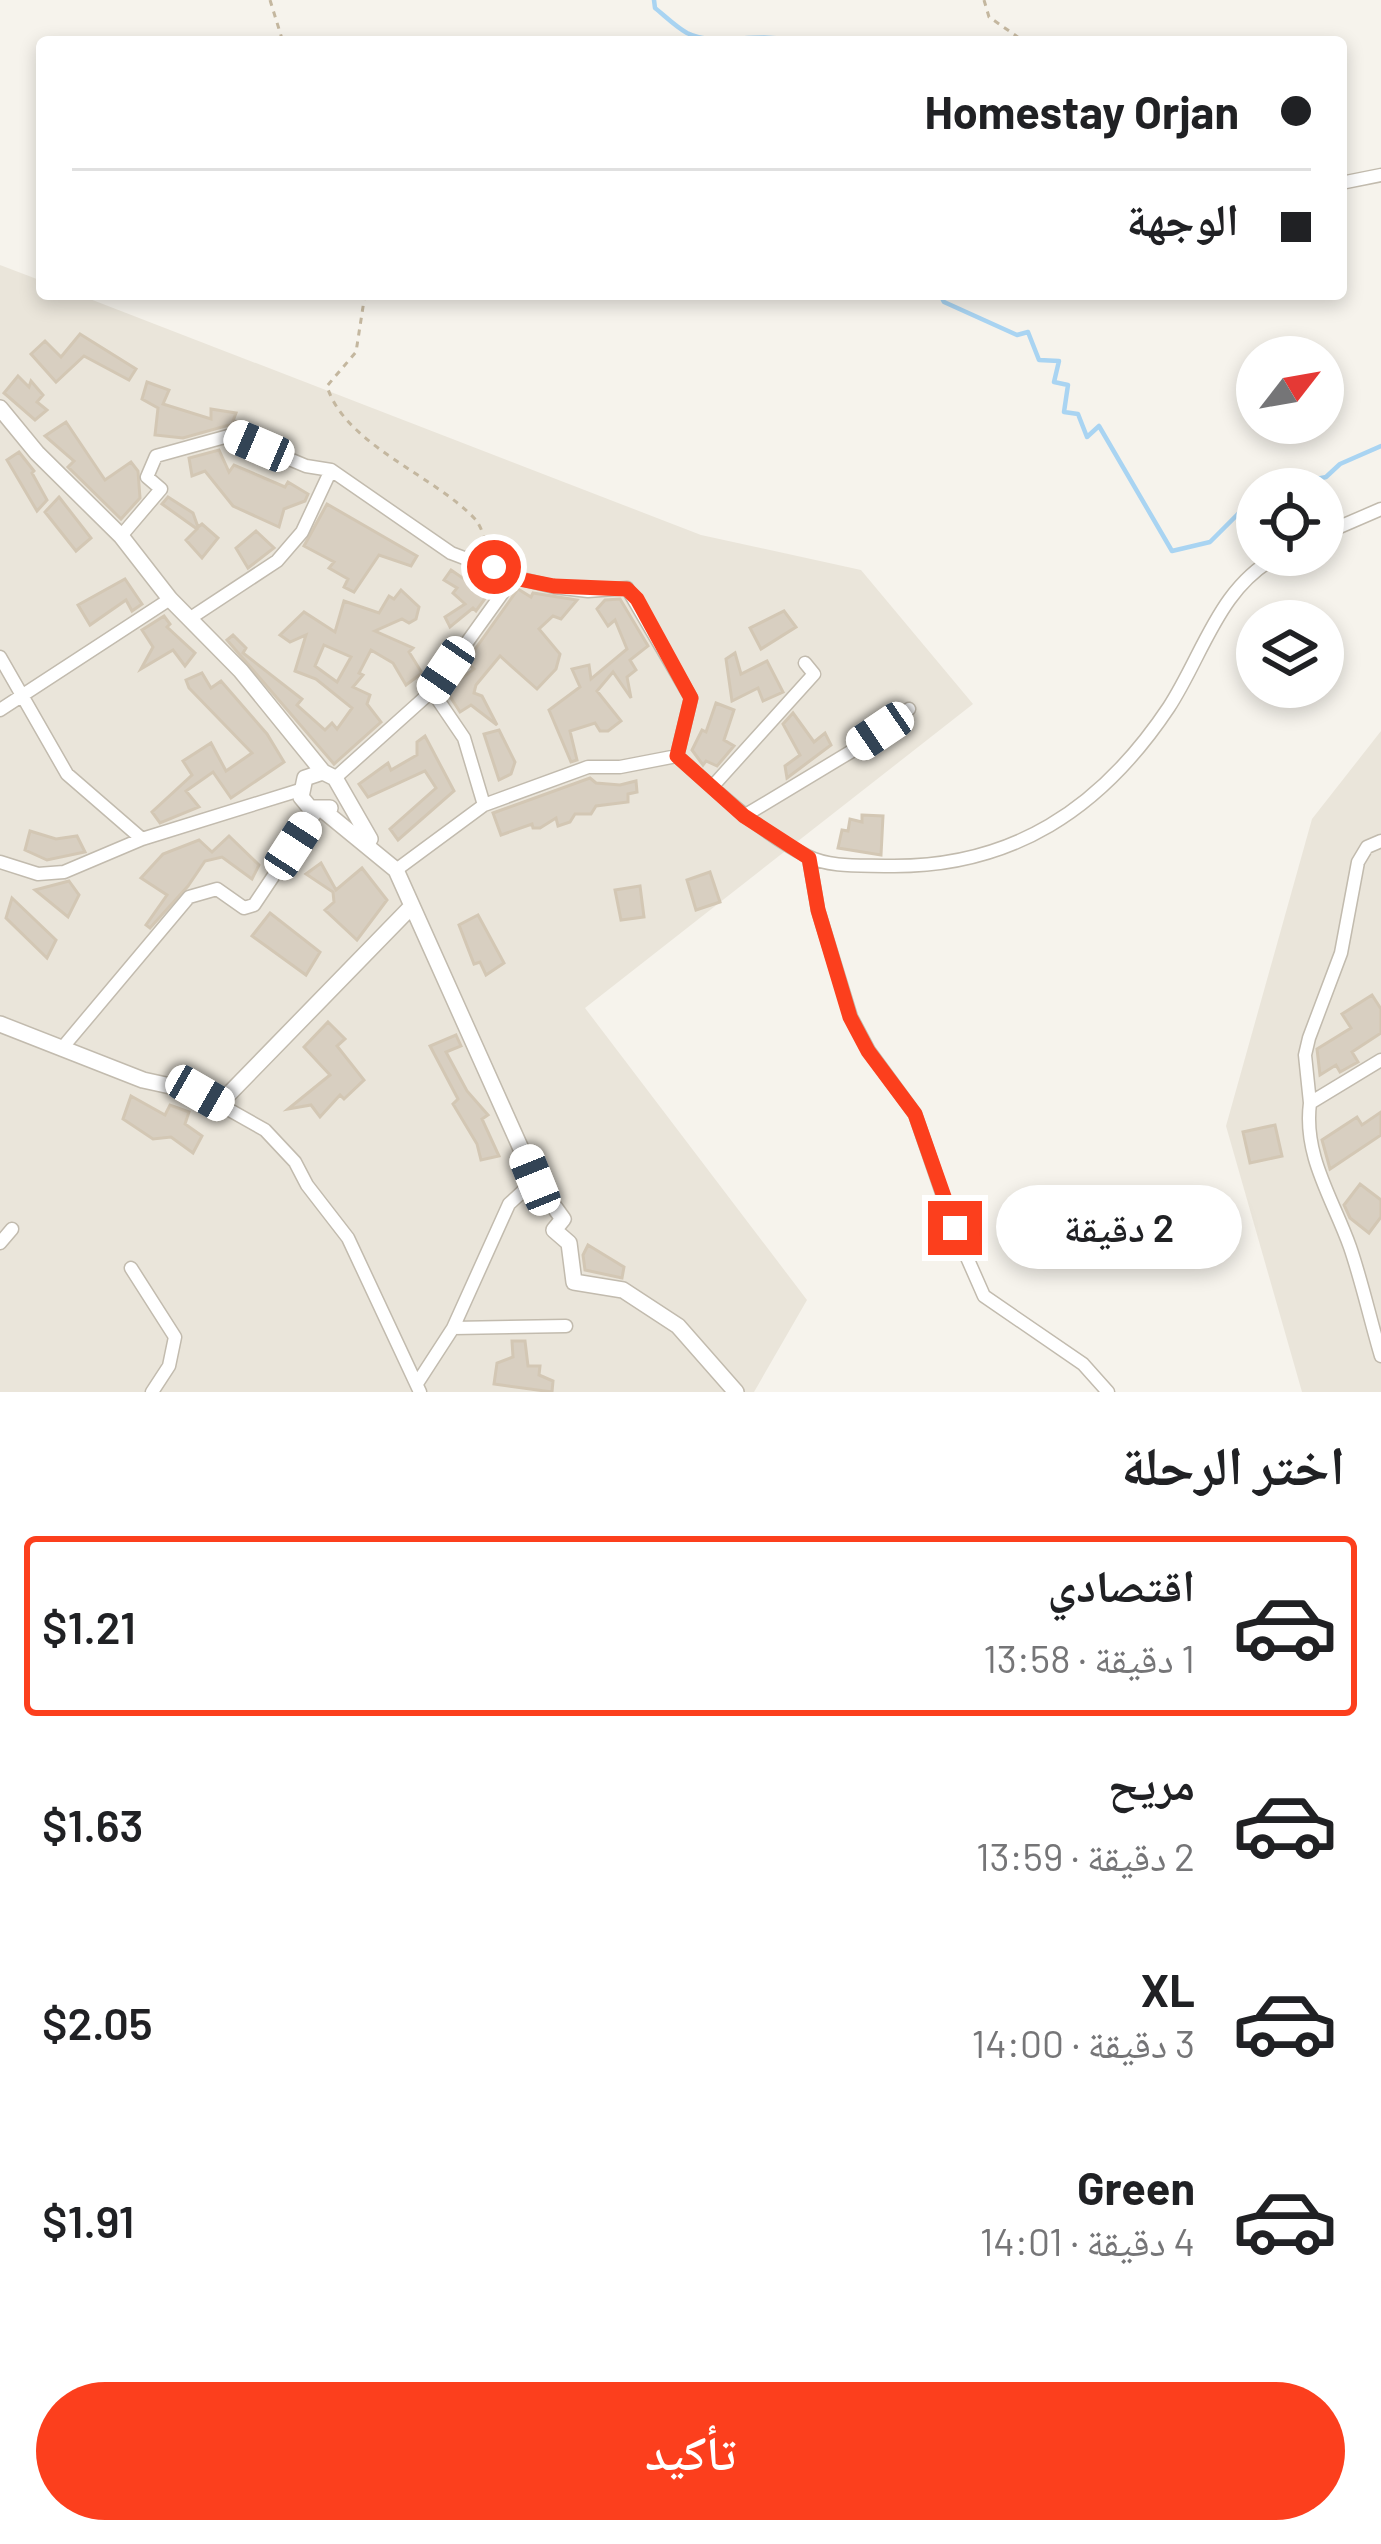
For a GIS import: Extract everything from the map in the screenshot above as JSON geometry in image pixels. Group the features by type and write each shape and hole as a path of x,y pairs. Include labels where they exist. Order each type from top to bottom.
{"street":[{"path":"1347,182 1381,175"},
{"path":"0,408 37,453 121,536 170,599 241,671 332,781 377,850 396,870 535,1180 563,1219 554,1230 569,1244 574,1282 623,1290 687,1335 736,1392"},
{"path":"121,536 161,489 147,477 156,456 232,435 306,466 331,470 451,553 514,578 588,591 619,587 637,599 691,698 677,756"},
{"path":"189,619 277,561 302,532 331,470"},
{"path":"1344,526 1381,509"},
{"path":"1365,517 1381,520"},
{"path":"677,756 744,816 809,858 836,865 964,862 1031,838 1124,767 1170,705 1225,605 1247,576"},
{"path":"63,1047 189,897 210,889 244,908 254,905 320,811 332,781 432,691 514,578"},
{"path":"0,710 170,599"},
{"path":"0,657 67,774 142,839"},
{"path":"712,787 814,674 805,663"},
{"path":"432,691 464,738 484,806"},
{"path":"744,816 852,751 909,709"},
{"path":"396,870 484,806 588,766 677,756"},
{"path":"0,862 38,874 64,872 142,839 300,790 310,774 332,781"},
{"path":"300,790 304,804 377,850"},
{"path":"1381,841 1367,847 1358,862 1341,953 1305,1055 1311,1078 1309,1147 1349,1246 1381,1356"},
{"path":"809,858 818,910 850,1017 868,1051 915,1114 984,1296 1083,1364 1108,1392"},
{"path":"0,1024 127,1075 225,1098 412,908"},
{"path":"1310,1103 1381,1060"},
{"path":"200,1093 265,1130 295,1162 348,1238 419,1387"},
{"path":"419,1387 454,1328 509,1204 535,1180"},
{"path":"0,1243 12,1229"},
{"path":"130,1268 176,1337 169,1366 152,1392"},
{"path":"454,1328 566,1326"}],"path":[{"path":"270,0 281,36"},
{"path":"984,0 989,16 1016,36"},
{"path":"363,300 356,352 327,386 331,397 365,437 478,521 494,567"}],"shaded area":[{"path":"0,265 36,279 36,300 93,300 701,535 861,570 973,704 585,1008 807,1300 754,1392 0,1392"},
{"path":"1381,731 1381,1392 1302,1392 1226,1126 1312,819"}],"building":[{"path":"80,334 136,369 129,380 84,356 56,382 31,354 45,341 61,357"},
{"path":"18,376 29,387 31,381 43,395 37,402 47,410 35,420 4,393"},
{"path":"147,382 169,390 163,404 211,419 211,409 236,413 233,421 241,422 239,427 229,425 183,438 155,435 158,408 142,399"},
{"path":"66,422 105,480 131,462 138,471 140,498 121,519 68,467 74,461 45,436"},
{"path":"219,450 229,472 234,465 285,487 288,482 308,494 305,501 284,509 279,527 233,506 205,471 192,476 189,458"},
{"path":"19,452 47,500 37,511 7,460"},
{"path":"59,497 91,538 76,551 45,512"},
{"path":"168,497 193,513 198,527 202,524 218,538 202,558 186,540 197,529 162,504"},
{"path":"327,504 417,556 411,566 379,555 354,592 344,587 348,579 329,568 334,562 304,546"},
{"path":"256,531 274,548 248,568 236,548"},
{"path":"451,570 464,579 473,572 492,589 476,611 473,608 450,627 445,617 465,604 453,593 457,588 444,580"},
{"path":"125,579 142,604 132,611 126,600 90,625 78,605"},
{"path":"518,589 531,597 533,593 577,600 561,619 553,616 539,629 560,654 556,669 537,689 500,656 476,685 474,693 482,696 497,725 471,705 460,712 446,690 474,669 466,662"},
{"path":"401,590 419,607 416,619 409,623 402,619 375,631 413,648 409,652 422,673 406,685 393,663 371,650 359,673 363,675 353,687 370,695 367,704 381,722 334,764 227,640 233,635 246,648 243,653 302,699 297,705 325,730 332,723 337,729 352,708 316,679 295,671 306,635 290,642 280,635 304,612 335,632 344,601 379,613 389,596 394,599","holes":["324,645 351,657 337,682 315,666"]},
{"path":"620,599 648,646 630,660 636,670 627,677 631,698 613,672 597,691 621,721 608,731 600,731 595,723 570,731 577,760 571,762 549,710 580,687 572,669 589,665 591,679 627,649 615,620 608,626 597,609 605,600"},
{"path":"784,611 796,627 761,649 750,628"},
{"path":"164,616 170,624 167,627 195,653 185,666 173,650 141,669 153,647 142,630"},
{"path":"735,653 741,674 767,661 783,692 763,701 758,688 732,701 726,659"},
{"path":"202,673 211,688 221,681 267,734 284,762 231,798 213,772 186,791 199,807 160,823 152,812 192,775 183,761 211,743 226,771 252,753 189,688 186,680"},
{"path":"716,703 734,710 724,740 734,746 717,766 706,761 703,765 692,750 702,730 706,732"},
{"path":"793,713 814,742 825,733 831,745 787,778 785,766 800,755 783,724"},
{"path":"499,730 515,762 511,774 499,780 484,734"},
{"path":"425,736 454,791 398,840 390,829 436,788 425,771 368,797 359,784 388,763 391,770 417,755 417,742"},
{"path":"590,778 620,785 636,781 637,792 628,794 628,802 596,806 591,814 575,814 570,822 558,826 556,818 540,828 532,824 501,835 493,813"},
{"path":"862,815 883,816 881,855 838,848 850,819 862,822"},
{"path":"30,831 56,839 77,836 85,852 47,860 25,850"},
{"path":"229,836 259,865 252,879 222,857 205,861 150,928 146,925 167,895 141,878 163,854 199,840 212,852"},
{"path":"321,863 336,890 362,868 387,900 357,940 325,910 334,902 333,892 306,874"},
{"path":"710,872 720,902 696,910 687,880"},
{"path":"69,881 79,895 68,917 35,890"},
{"path":"640,886 644,917 621,920 615,890"},
{"path":"12,898 56,940 47,958 6,918"},
{"path":"270,913 320,952 306,975 252,936"},
{"path":"478,915 504,963 486,975 480,962 474,964 459,925"},
{"path":"1372,995 1381,1009 1381,1033 1352,1052 1358,1062 1340,1072 1336,1065 1320,1075 1317,1049 1351,1028 1342,1014"},
{"path":"328,1022 345,1039 337,1046 364,1080 344,1099 340,1095 320,1117 311,1105 288,1109 330,1075 304,1047"},
{"path":"456,1035 461,1046 446,1052 467,1091 488,1115 482,1119 499,1156 481,1160 453,1104 458,1099 430,1046"},
{"path":"131,1096 165,1115 170,1105 189,1112 185,1124 202,1136 193,1153 171,1137 153,1139 123,1119"},
{"path":"1381,1112 1381,1135 1330,1169 1322,1140 1357,1117 1362,1125"},
{"path":"1275,1125 1282,1156 1250,1163 1243,1132"},
{"path":"1360,1184 1381,1200 1381,1217 1369,1233 1350,1218 1344,1205"},
{"path":"588,1245 624,1267 622,1278 585,1270 583,1255"},
{"path":"512,1341 525,1341 528,1366 540,1366 539,1375 553,1381 552,1392 494,1384 497,1363 513,1357"}],"waterway":[{"path":"654,0 655,8 696,36"},
{"path":"943,300 1017,335 1028,332 1039,360 1059,361 1054,382 1068,385 1064,412 1078,414 1087,437 1099,426 1172,551 1210,542 1236,516"},
{"path":"1336,468 1381,446"}],"route":[{"path":"494,567 514,578 554,586 588,591 619,587 637,599 691,698 677,756 744,816 809,858 818,910 850,1017 868,1051 915,1114 955,1228"}]}
